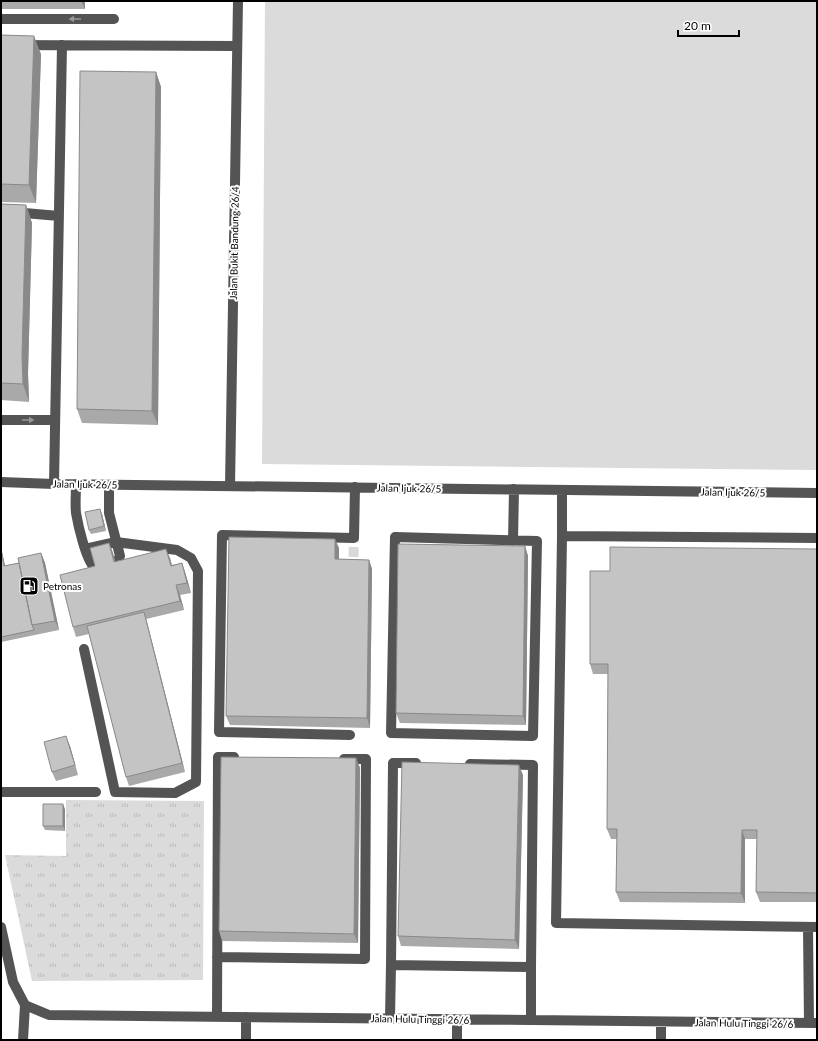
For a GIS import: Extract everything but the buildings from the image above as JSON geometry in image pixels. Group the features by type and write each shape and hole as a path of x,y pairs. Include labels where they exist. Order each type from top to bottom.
{"street":[{"name":"Jalan Bukit Bandung 26/4","path":"230,486 238,1"},
{"path":"1,19 114,19"},
{"path":"1,45 238,46"},
{"path":"54,484 62,45"},
{"path":"1,211 59,216"},
{"path":"1,420 55,420"},
{"name":"Jalan Ijuk 26/5","path":"1,482 109,485 817,493"},
{"path":"76,484 76,513 85,548 91,564 94,567"},
{"path":"109,485 109,513 120,556 117,562"},
{"path":"350,735 219,732 222,535 354,538 354,487"},
{"path":"513,540 514,489"},
{"path":"562,490 556,923 812,927 813,1023"},
{"path":"562,536 817,538"},
{"path":"395,538 513,540 537,541 533,736 391,733 395,538"},
{"path":"84,649 115,792 175,793 196,782 198,571 191,558 178,550 116,542 85,548"},
{"path":"217,1016 218,757 242,758"},
{"path":"217,956 365,959 366,759 335,759"},
{"path":"390,1018 393,763 424,764"},
{"path":"463,764 533,765 531,1020"},
{"path":"1,792 96,792"},
{"path":"1,927 13,982 25,1005 23,1040"},
{"path":"391,965 531,967"},
{"name":"Jalan Hulu Tinggi 26/6","path":"25,1005 49,1015 813,1023"},
{"path":"246,1017 246,1040"},
{"path":"457,1019 457,1040"},
{"path":"661,1022 661,1040"}],"green space":[{"path":"265,1 817,1 817,470 262,464"},
{"path":"66,800 204,801 203,980 32,981 5,855 66,856"}],"tunnel":[{"path":"353,572 354,538"}],"place":[{"name":"Petronas","path":"29,586"}]}
